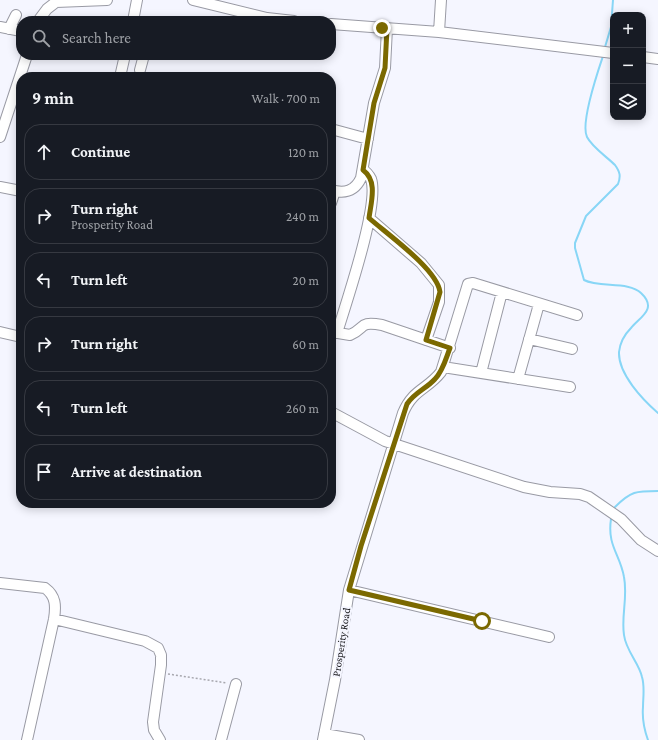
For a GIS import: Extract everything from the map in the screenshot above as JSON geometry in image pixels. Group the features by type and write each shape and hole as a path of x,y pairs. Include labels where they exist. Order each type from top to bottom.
{"street":[{"path":"42,16 56,1 107,0"},
{"path":"134,16 137,0"},
{"path":"193,0 259,16"},
{"path":"439,32 441,0"},
{"path":"4,28 16,15"},
{"path":"336,24 439,32 610,53"},
{"path":"4,28 16,30"},
{"path":"379,46 384,28"},
{"path":"336,190 346,192 355,188 363,170 374,103 385,68 384,28"},
{"path":"646,57 658,58"},
{"path":"21,72 25,60"},
{"path":"121,72 124,60"},
{"path":"140,70 143,60"},
{"path":"0,137 16,88"},
{"path":"336,130 368,139"},
{"path":"336,326 362,251 372,201 372,180 363,170"},
{"path":"0,187 16,190"},
{"path":"369,218 421,263 439,285 439,302 426,340"},
{"name":"Prosperity Road","path":"323,737 349,590 403,413 411,397 436,379 443,367 469,283 502,292"},
{"path":"481,373 502,292 577,315"},
{"path":"518,379 539,304"},
{"path":"336,332 350,335 363,324 370,323 382,325 450,348"},
{"path":"0,332 16,336"},
{"path":"529,339 572,349"},
{"path":"443,367 570,387"},
{"path":"336,415 369,433 394,444 536,490 580,494 590,497 621,519 641,540 658,551"},
{"path":"0,583 45,588 51,592 55,600 54,619 27,740"},
{"path":"349,590 548,637"},
{"path":"54,619 152,644 158,648 161,655 160,673 153,722 154,730 160,740"},
{"path":"221,740 236,684"},
{"path":"323,737 359,740"}],"path":[{"path":"160,673 236,684"}],"waterway":[{"path":"605,47 611,27 613,0"},
{"path":"603,56 590,97 585,130 589,141 615,165 619,172 620,179 618,184 586,216 575,243 575,248 584,280 598,284 636,289 646,299 648,304 646,312 629,330 620,345 619,352 623,369 632,386 658,413"},
{"path":"615,507 625,498 634,493 658,491"},
{"path":"611,519 610,528 612,543 622,569 625,584 623,621 625,641 643,681 643,720 648,740"}],"route":[{"path":"382,28 387,28 385,68 370,120 363,170 372,180 372,201 369,218 421,263 435,278 439,285 439,302 426,340 450,348 441,372 436,379 411,397 403,413 361,546 349,590 482,621"}]}
